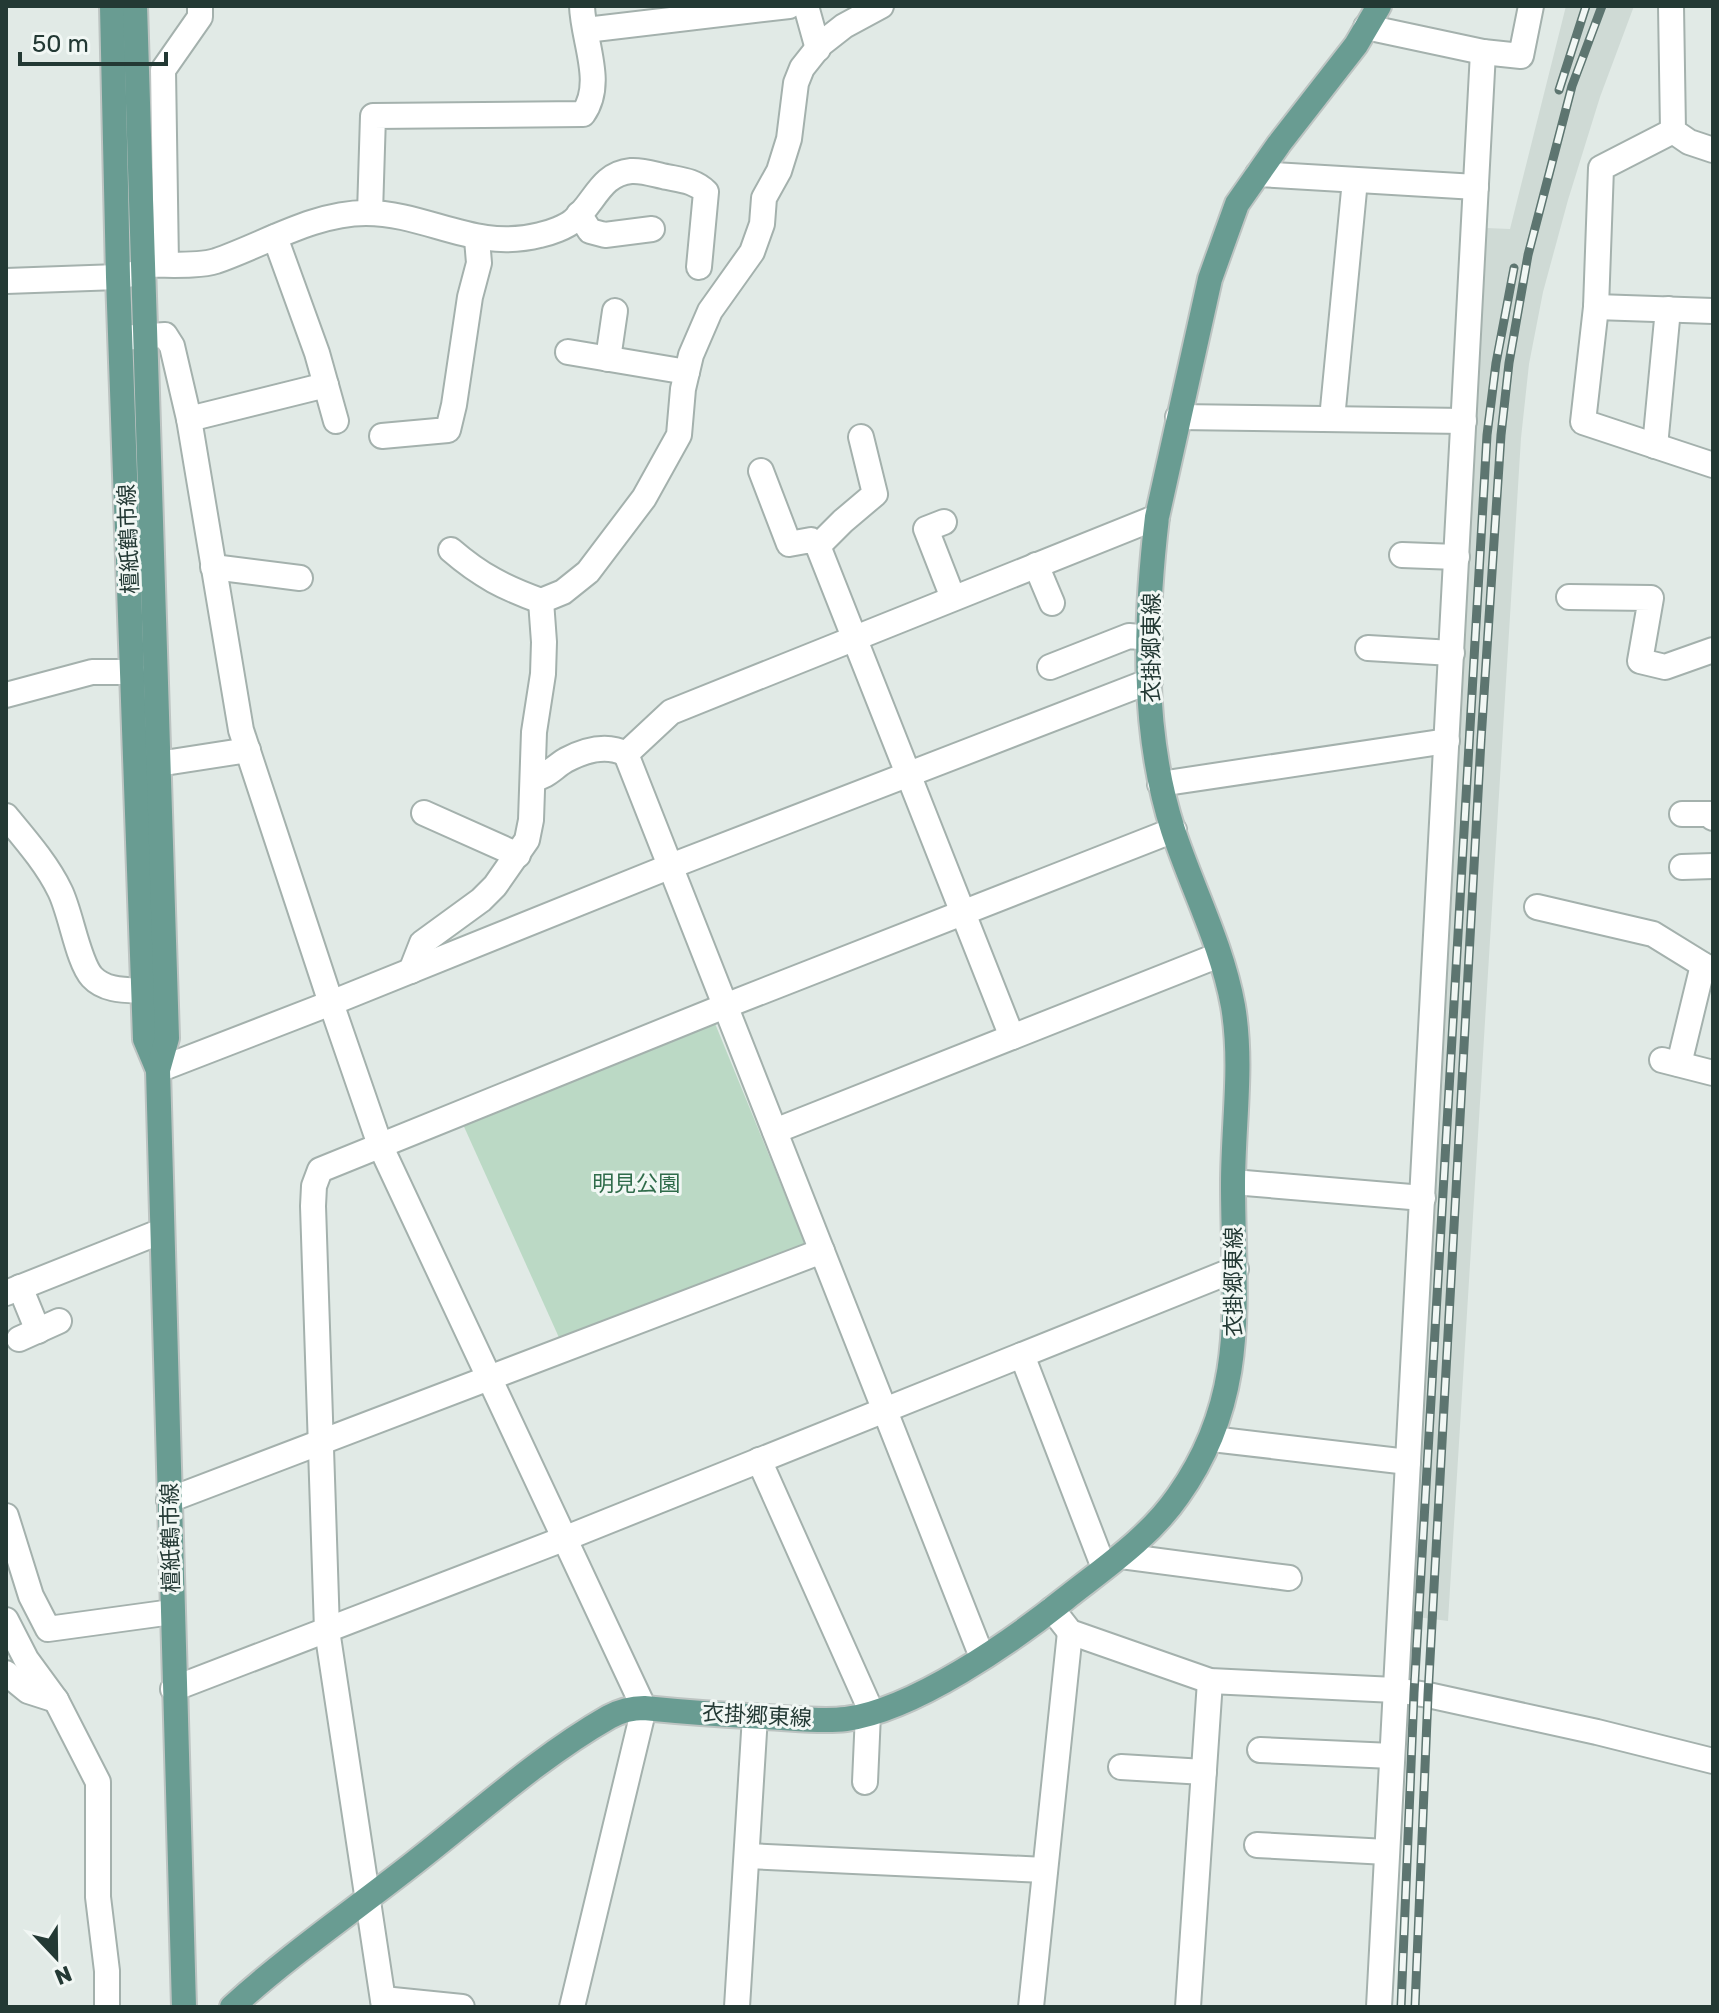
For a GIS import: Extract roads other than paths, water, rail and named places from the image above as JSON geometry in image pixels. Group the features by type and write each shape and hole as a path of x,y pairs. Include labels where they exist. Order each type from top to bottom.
{"main road":[{"name":"檀紙鶴市線","path":"112,6 118,277 132,337 158,764 167,1038 158,1070 184,2007"},
{"name":"檀紙鶴市線","path":"135,6 151,267 132,337 133,672 145,1039 158,1070"},
{"name":"衣掛郷東線","path":"232,2007 271,1971 367,1900 542,1762 613,1715 633,1708 644,1708 845,1719 870,1714 913,1697 982,1657 1113,1562 1178,1497 1212,1439 1232,1362 1236,1269 1233,1182 1239,1054 1232,1003 1219,955 1174,830 1160,784 1154,748 1150,638 1151,573 1157,517 1210,279 1237,204 1379,6"}],"street":[{"path":"151,267 163,70 200,17 200,6"},
{"path":"370,213 373,116 583,114 593,101 591,58 584,18 789,6"},
{"path":"806,6 818,49"},
{"path":"451,550 479,574 541,601 563,592 588,572 644,498 679,435 691,355 710,311 752,252 762,224 764,198 779,171 789,139 796,83 802,68 844,26 881,6"},
{"path":"1366,27 1483,52 1521,56 1531,6"},
{"path":"1671,6 1673,131"},
{"path":"1379,2007 1483,52"},
{"path":"137,70 163,70"},
{"path":"1673,131 1689,142 1713,150"},
{"path":"1673,131 1601,168 1596,307 1583,422 1713,465"},
{"path":"6,281 118,277 151,267 212,263 275,237 347,213 401,217 477,239 511,240 542,235 573,222 604,182 617,174 635,170 697,184 706,192 699,267"},
{"path":"1258,174 1476,187"},
{"path":"1332,419 1355,180"},
{"path":"579,214 590,231 605,235 652,229"},
{"path":"275,237 317,353 336,421"},
{"path":"382,436 448,430 470,297 479,263 477,239"},
{"path":"1596,307 1713,311"},
{"path":"1655,446 1668,309"},
{"path":"608,359 615,311"},
{"path":"132,337 165,335 172,346 189,419 233,692 248,750 380,1145 644,1708 572,2007"},
{"path":"568,352 687,372"},
{"path":"189,419 326,385"},
{"path":"1178,417 1464,421"},
{"path":"818,546 875,494 861,437"},
{"path":"761,471 789,544 811,540 818,546 1012,1037"},
{"path":"626,754 671,712 1157,517"},
{"path":"944,522 926,529 953,598"},
{"path":"1402,555 1457,557"},
{"path":"1036,565 1052,603"},
{"path":"213,567 300,578"},
{"path":"1569,597 1651,598 1640,661 1665,667 1713,650"},
{"path":"411,971 422,943 481,900 495,886 527,840 534,732 543,674 541,601"},
{"path":"1050,667 1129,636 1150,638"},
{"path":"1368,648 1452,653"},
{"path":"6,695 92,672 133,672"},
{"path":"158,1070 671,866 1150,681"},
{"path":"1160,784 1447,741"},
{"path":"533,779 544,777 566,760 584,753 614,748 626,754 982,1657"},
{"path":"158,764 248,750"},
{"path":"424,813 518,855"},
{"path":"1682,814 1712,814 1713,818"},
{"path":"6,816 59,888 92,978 111,989 144,991"},
{"path":"462,2007 384,2003 327,1630 314,1186 320,1170 725,1006 1174,830"},
{"path":"1682,867 1713,866"},
{"path":"1537,907 1653,934 1708,968 1670,1062 1713,1073"},
{"path":"775,1131 1219,955"},
{"path":"1233,1182 1423,1198"},
{"path":"39,1330 13,1290 162,1231"},
{"path":"169,1500 822,1251"},
{"path":"173,1689 566,1538 1236,1269"},
{"path":"1022,1355 1113,1562 1289,1578"},
{"path":"1212,1439 1408,1462"},
{"path":"759,1460 870,1714 865,1782"},
{"path":"6,1516 31,1596 48,1629 172,1612"},
{"path":"1052,1609 1070,1632 1210,1681 1395,1690 1428,1695 1713,1761"},
{"path":"6,1620 26,1659 56,1700 98,1782 98,1897 107,1971 107,2007"},
{"path":"1031,2007 1070,1632"},
{"path":"6,1673 28,1691 56,1700"},
{"path":"1188,2007 1210,1681"},
{"path":"737,2007 755,1716"},
{"path":"1260,1750 1392,1756"},
{"path":"1121,1767 1204,1772"},
{"path":"1257,1845 1387,1852"},
{"path":"747,1856 1045,1870"}],"railway":[{"path":"1559,90 1586,6"},
{"path":"1415,2007 1428,1695 1501,435 1509,363 1528,255 1572,86 1602,6"},
{"path":"1401,2007 1414,1693 1487,435 1496,363 1514,268"}],"park label":[{"name":"明見公園","path":"636,1183"}]}
